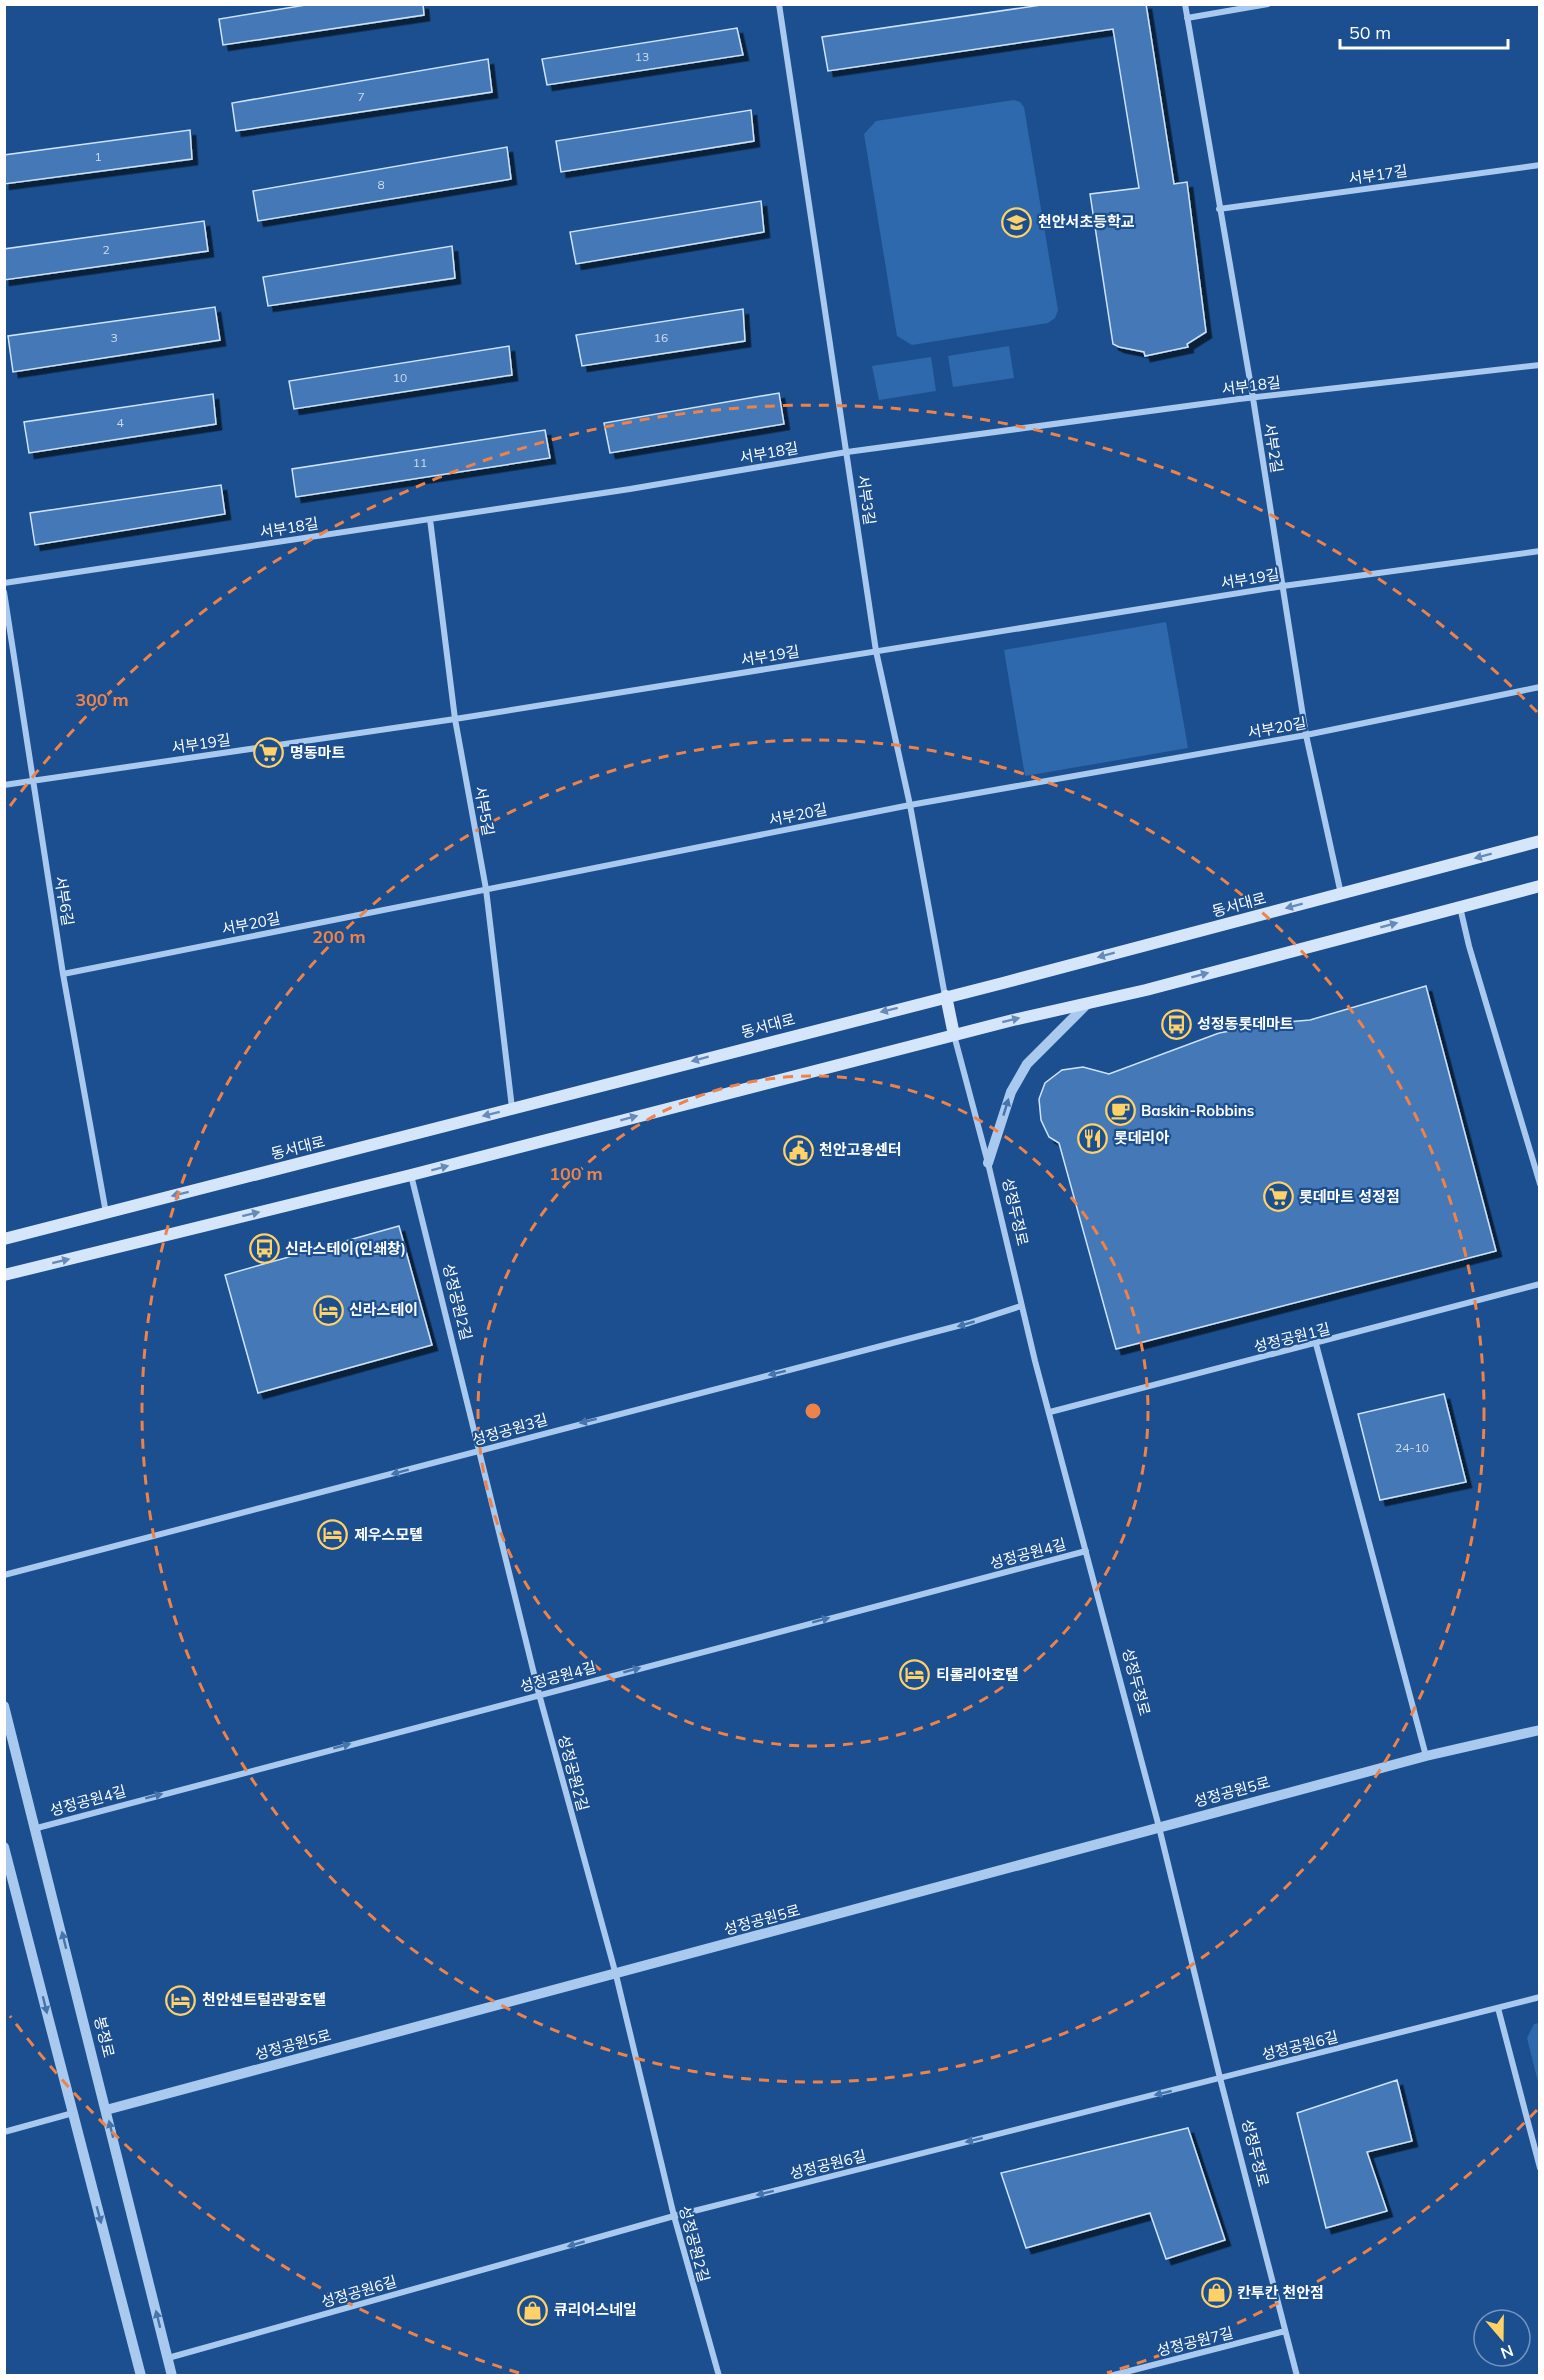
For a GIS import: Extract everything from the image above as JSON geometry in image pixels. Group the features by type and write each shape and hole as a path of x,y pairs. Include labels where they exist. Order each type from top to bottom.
{"main road":[{"name":"동서대로","path":"4,1239 1539,841"},
{"path":"4,1275 411,1175 954,1035 1087,1004 1539,886"},
{"name":"성정두정로","path":"945,996 954,1035"}],"street":[{"name":"서부3길","path":"779,4 876,651 910,805 945,996"},
{"name":"서부2길","path":"1185,4 1219,209 1254,398 1306,735 1341,894"},
{"path":"1187,18 1268,4"},
{"name":"서부17길","path":"1219,209 1539,165"},
{"name":"서부18길","path":"4,584 847,452 1254,398 1539,365"},
{"name":"서부5길","path":"430,519 455,719 486,889 512,1108"},
{"name":"서부19길","path":"4,785 455,719 1282,586 1539,551"},
{"name":"서부6길","path":"4,592 63,974 106,1213"},
{"name":"서부20길","path":"63,974 910,805 1306,735 1539,687"},
{"path":"1460,907 1469,946 1538,1173 1539,1184"},
{"path":"988,1163 1011,1092 1027,1064 1087,1004"},
{"name":"성정두정로","path":"954,1035 988,1163 1021,1306 1159,1827 1220,2078 1297,2376"},
{"name":"성정공원2길","path":"411,1175 481,1451 539,1694 616,1975 674,2216 719,2376"},
{"name":"성정공원1길","path":"1050,1412 1539,1284"},
{"name":"성정공원3길","path":"4,1575 969,1323 1021,1306"},
{"path":"1316,1344 1426,1756"},
{"name":"성정공원4길","path":"36,1828 1086,1551"},
{"name":"봉정로","path":"4,1706 172,2376"},
{"name":"성정공원5로","path":"106,2110 1426,1756 1539,1730"},
{"path":"4,1847 141,2376"},
{"name":"성정공원6길","path":"168,2358 674,2216 1539,1997"},
{"path":"1498,2008 1539,2168"},
{"path":"4,2132 73,2113"},
{"name":"성정공원7길","path":"1110,2376 1285,2331"}],"shaded area":[{"path":"1014,100 1020,102 1024,107 1058,310 1055,318 1048,323 912,345 897,336 864,134 876,121"},
{"path":"1009,346 1014,378 953,387 948,356"},
{"path":"931,357 936,391 879,400 872,366"},
{"path":"1166,622 1188,748 1025,776 1004,650"},
{"path":"1540,2023 1539,2086 1527,2038 1534,2024"}],"building":[{"path":"312,4 423,4 424,15 223,45 219,19"},
{"path":"1048,4 1146,4 1174,184 1187,182 1206,332 1187,344 1188,347 1145,356 1144,352 1113,344 1090,194 1139,188 1113,29 828,71 822,37"},
{"path":"737,28 743,55 547,85 542,59"},
{"path":"488,59 492,92 236,131 232,103"},
{"path":"751,110 754,141 561,172 556,141"},
{"path":"190,130 192,159 4,184 4,155"},
{"path":"507,147 511,179 258,221 253,191"},
{"path":"761,201 764,232 576,264 570,232"},
{"path":"204,221 208,251 4,280 4,249"},
{"path":"452,246 455,278 268,306 263,277"},
{"path":"215,307 220,340 13,372 8,336"},
{"path":"743,309 745,341 582,366 576,335"},
{"path":"509,346 512,375 294,409 289,381"},
{"path":"779,393 784,424 610,453 604,423"},
{"path":"213,394 216,424 29,453 24,422"},
{"path":"545,430 550,458 296,497 292,469"},
{"path":"221,485 225,514 35,545 30,513"},
{"name":"롯데마트 성정점","path":"1426,986 1496,1251 1116,1349 1059,1143 1049,1137 1041,1120 1039,1099 1045,1083 1062,1070 1083,1067 1109,1074 1219,1033 1275,1023 1310,1020"},
{"name":"신라스테이","path":"399,1226 432,1345 258,1393 225,1275"},
{"path":"1444,1394 1466,1482 1380,1500 1358,1414"},
{"path":"1397,2080 1412,2141 1367,2152 1387,2211 1326,2228 1297,2113"},
{"path":"1188,2128 1225,2240 1166,2259 1150,2213 1026,2248 1001,2173"}],"place":[{"name":"천안서초등학교","path":"1017,222"},
{"name":"명동마트","path":"269,753"},
{"name":"성정동롯데마트","path":"1176,1024"},
{"name":"Baskin-Robbins","path":"1120,1111"},
{"name":"롯데리아","path":"1093,1138"},
{"name":"천안고용센터","path":"798,1150"},
{"name":"롯데마트 성정점","path":"1278,1197"},
{"name":"신라스테이(인쇄창)","path":"264,1249"},
{"name":"신라스테이","path":"328,1310"},
{"name":"제우스모텔","path":"333,1535"},
{"name":"티롤리아호텔","path":"915,1675"},
{"name":"천안센트럴관광호텔","path":"181,2000"},
{"name":"칸투칸 천안점","path":"1216,2293"},
{"name":"큐리어스네일","path":"533,2310"}]}
